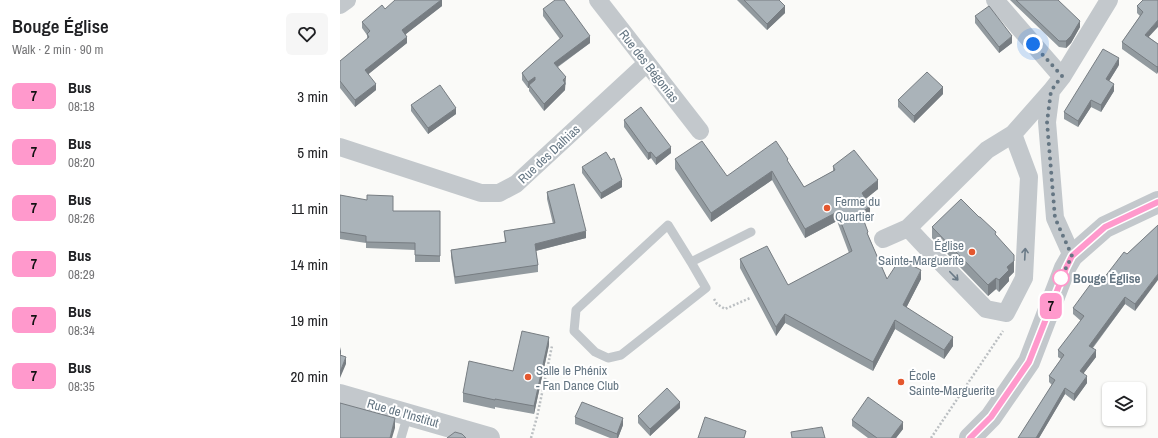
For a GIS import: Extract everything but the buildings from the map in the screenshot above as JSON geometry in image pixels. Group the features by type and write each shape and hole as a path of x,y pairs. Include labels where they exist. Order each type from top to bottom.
{"street":[{"path":"340,5 347,0"},
{"name":"Rue des Bégonias","path":"598,0 700,131"},
{"path":"995,0 1062,76"},
{"path":"883,239 908,228 987,150 1013,134 1051,91 1062,76 1109,0"},
{"name":"Rue des Dalhias","path":"340,147 481,193 499,193 516,184 647,63"},
{"path":"1051,91 1047,122 1055,218 1072,256"},
{"path":"908,228 986,309 1006,313 1024,278 1029,177 1013,134"},
{"path":"970,438 991,417 1029,362 1072,256 1105,227 1158,202"},
{"name":"Rue de l'Institut","path":"340,396 489,438"}],"lane":[{"path":"668,225 691,262 706,288 621,355 608,358 595,352 574,331 576,310 668,225"},
{"path":"691,262 751,232"},
{"path":"401,438 408,414"}],"path":[{"path":"706,288 718,304 725,309 750,298"},
{"path":"931,438 1005,329 1006,313"},
{"path":"531,438 552,346"}],"bus line":[{"name":"7","path":"970,438 991,417 1029,362 1072,256 1105,227 1153,203 1158,202"}],"place":[{"name":"Ferme du Quartier","path":"827,208"},
{"name":"Église Sainte-Marguerite","path":"972,252"},
{"name":"Bouge Église","path":"1061,278"},
{"name":"Salle le Phénix - Fan Dance Club","path":"528,377"},
{"name":"École Sainte-Marguerite","path":"901,382"}],"route":[{"path":"1033,44 1062,76 1051,91 1047,122 1055,218 1072,256 1060,281 1061,278"}]}
